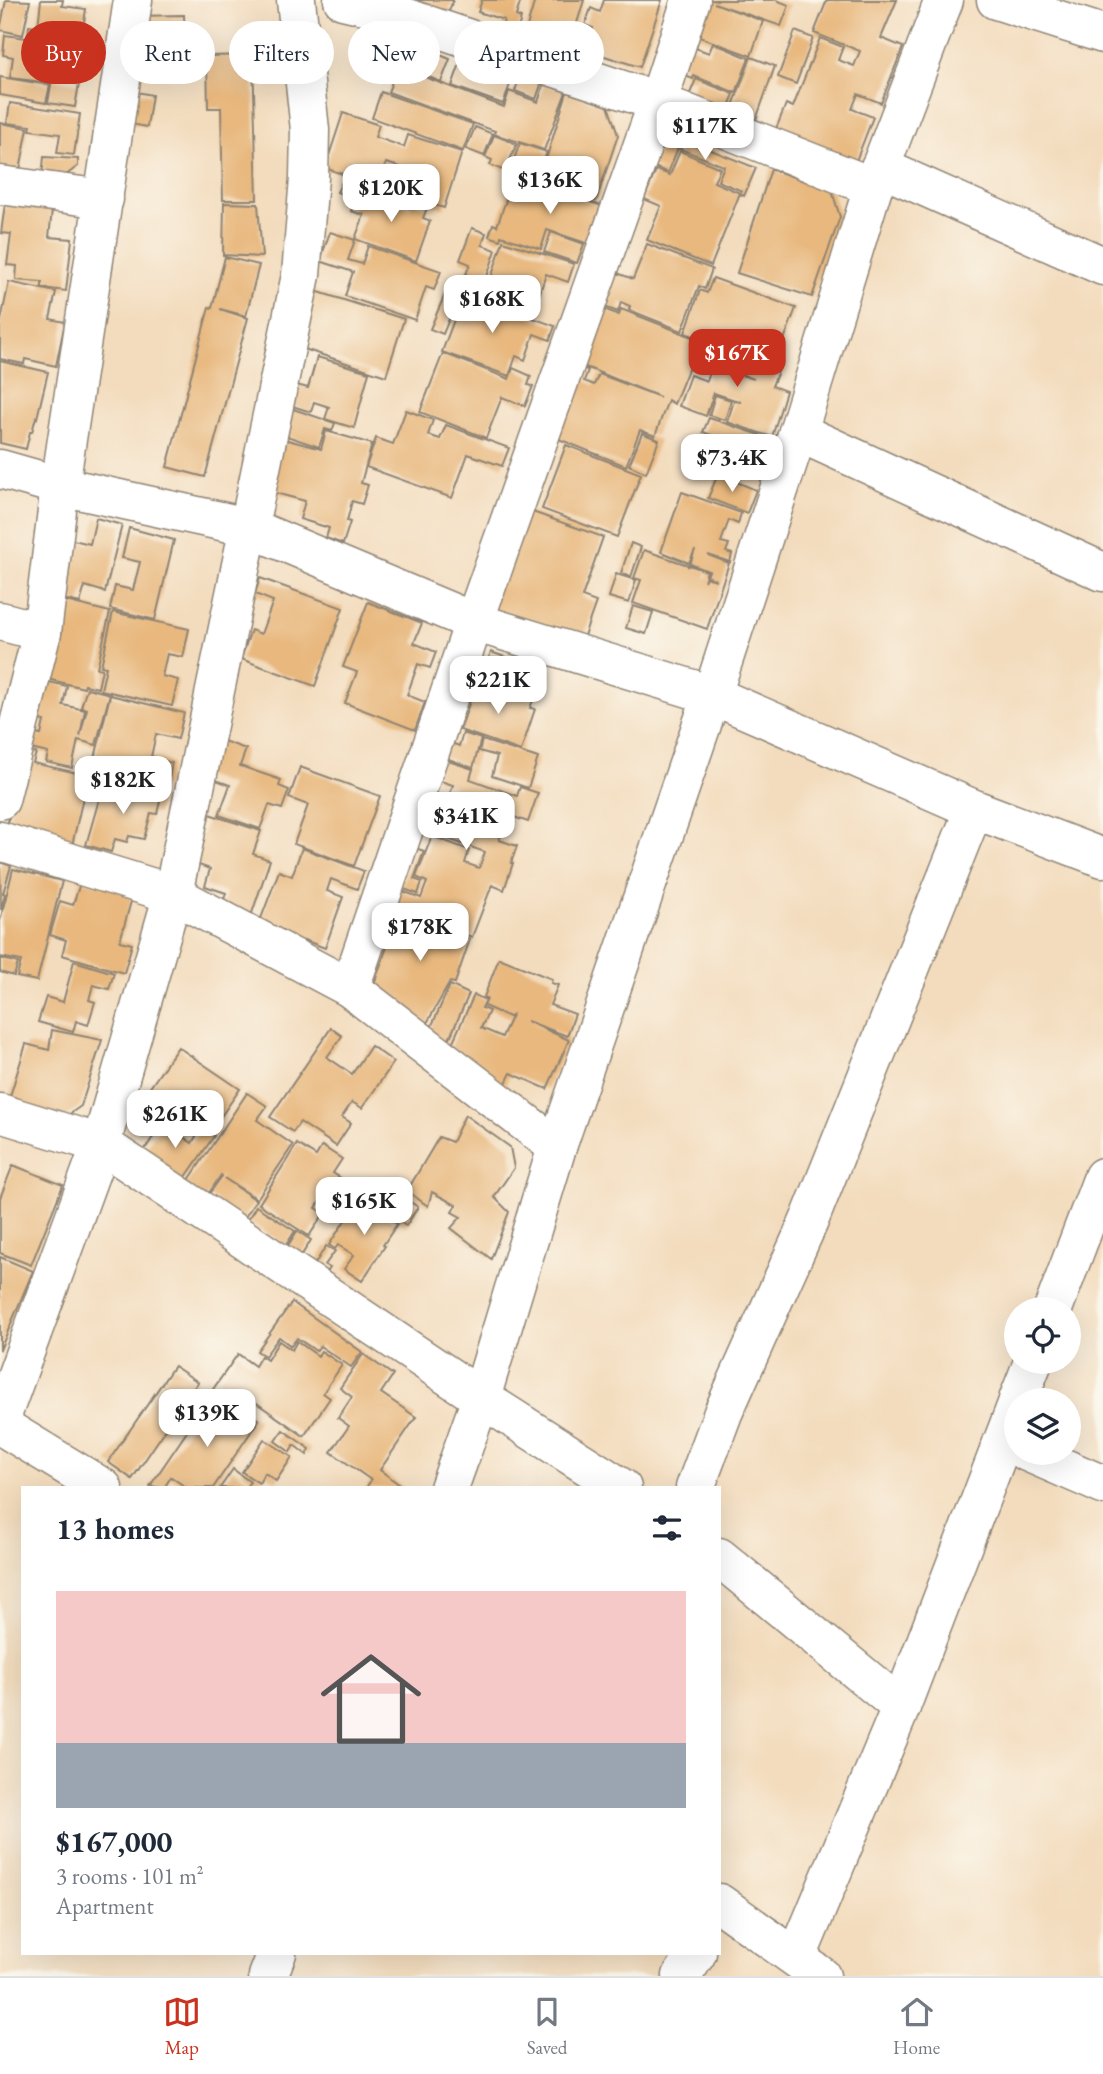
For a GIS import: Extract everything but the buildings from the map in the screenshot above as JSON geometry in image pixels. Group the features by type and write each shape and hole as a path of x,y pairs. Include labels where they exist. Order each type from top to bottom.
{"street":[{"path":"0,800 42,632 60,486 133,0"},
{"path":"100,1486 0,1423 101,1144 173,894 301,275 310,130 296,0"},
{"path":"350,988 474,622 658,102 691,0"},
{"path":"450,1486 481,1398 558,1147 712,695 798,432 877,177 944,0"},
{"path":"996,0 1103,34"},
{"path":"366,3 877,177 1103,265"},
{"path":"0,185 104,199"},
{"path":"798,432 1103,572"},
{"path":"0,469 60,486 248,527 474,622 712,695 974,809 1103,858"},
{"path":"0,621 42,632"},
{"path":"696,1486 723,1413 808,1221 974,809"},
{"path":"0,841 173,894 350,988 558,1147"},
{"path":"0,1112 101,1144 481,1398 619,1486"},
{"path":"1058,1297 1103,1177"},
{"path":"722,1910 809,1967 901,1707 1008,1465"},
{"path":"1055,1465 1103,1485"},
{"path":"721,1559 901,1707"},
{"path":"268,1976 276,1955"},
{"path":"682,1976 696,1955"}]}
